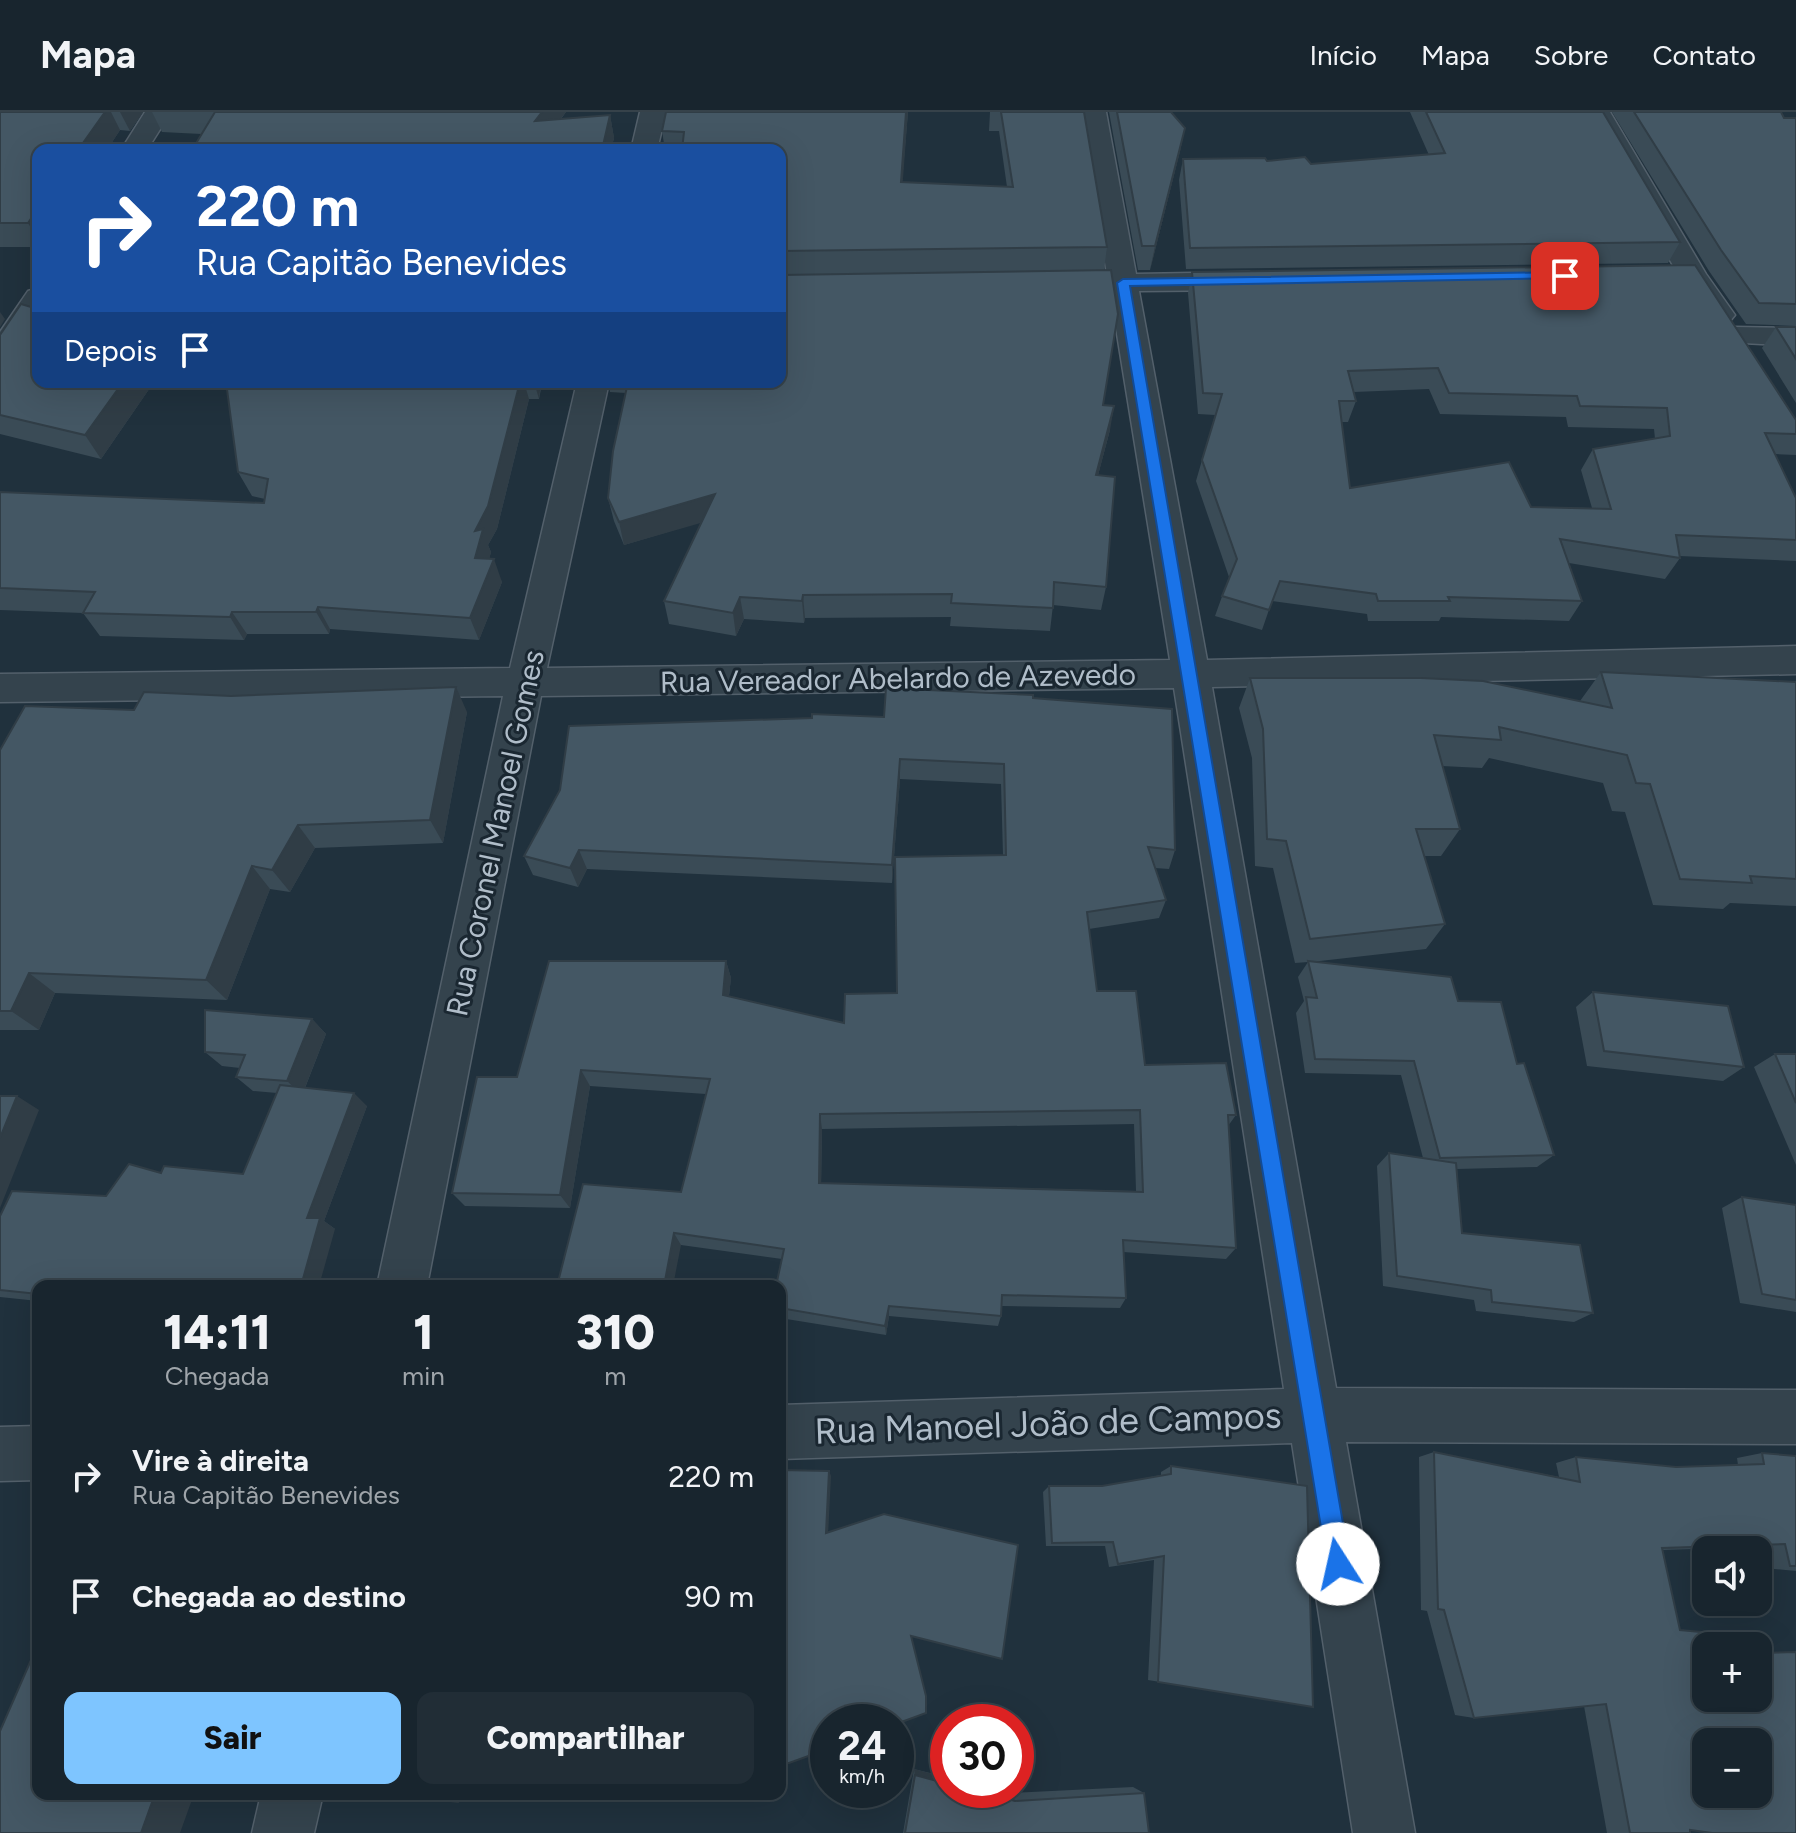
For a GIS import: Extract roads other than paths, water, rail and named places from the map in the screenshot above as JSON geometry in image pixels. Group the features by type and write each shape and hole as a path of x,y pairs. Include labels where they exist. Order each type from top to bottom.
{"street":[{"path":"138,144 158,112"},
{"path":"645,144 653,112"},
{"path":"1093,112 1191,674 1384,1833"},
{"path":"1597,112 1692,274 1743,349 1796,337"},
{"path":"1660,274 1692,274"},
{"path":"1061,283 1281,280"},
{"path":"0,299 32,299"},
{"path":"0,355 32,308"},
{"name":"Rua Coronel Manoel Gomes","path":"403,1280 525,683 592,388"},
{"name":"Rua Vereador Abelardo de Azevedo","path":"0,688 1191,674 1796,660"},
{"name":"Rua Manoel João de Campos","path":"786,1432 1313,1415 1796,1417"},
{"path":"0,1454 32,1453"},
{"path":"283,1833 291,1800"}]}
